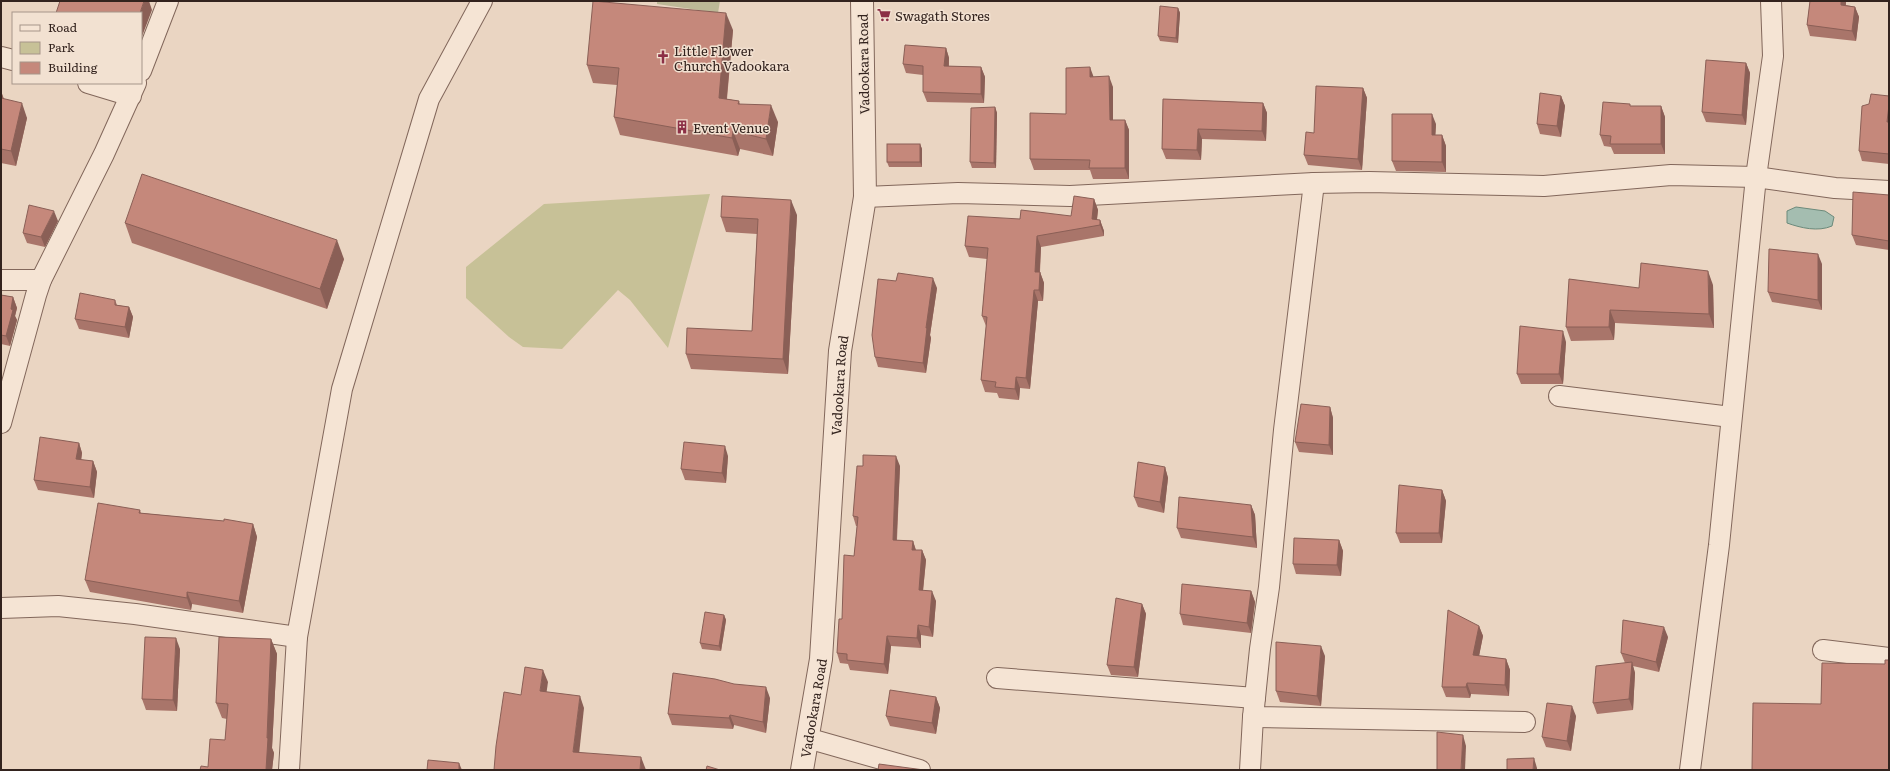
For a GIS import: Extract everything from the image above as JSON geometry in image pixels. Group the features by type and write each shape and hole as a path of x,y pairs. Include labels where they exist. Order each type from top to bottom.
{"street":[{"path":"142,68 168,1"},
{"path":"289,770 297,637 342,389 429,99 482,1"},
{"name":"Vadookara Road","path":"802,770 821,659 840,351 865,197 862,1"},
{"path":"1690,770 1719,545 1756,177 1773,56 1771,1"},
{"path":"1,57 12,60"},
{"path":"1,423 41,280 134,90 95,84"},
{"path":"865,197 958,193 1070,196 1314,183 1369,182 1544,186 1671,175 1756,177 1835,188 1889,190"},
{"path":"1250,770 1253,717 1260,649 1269,587 1284,430 1314,183"},
{"path":"1,280 41,280"},
{"path":"1559,396 1731,417"},
{"path":"1,608 58,606 136,614 297,637"},
{"path":"1823,650 1889,658"},
{"path":"997,678 1255,698"},
{"path":"1253,717 1524,722"},
{"path":"807,738 920,770"}],"green space":[{"path":"710,194 668,348 630,300 618,290 562,349 523,347 509,337 466,298 466,267 544,204"}],"shaded area":[{"path":"657,1 720,1 718,13 657,4"},
{"path":"1796,207 1825,211 1834,217 1832,226 1821,229 1810,229 1787,223 1787,211"}],"building":[{"path":"60,1 144,1 140,12 56,12"},
{"path":"593,1 726,13 719,98 739,101 738,104 771,105 766,139 733,131 732,138 614,117 619,68 587,65"},
{"path":"1810,1 1841,1 1841,5 1855,7 1852,31 1807,25"},
{"path":"1160,6 1178,8 1176,38 1158,36"},
{"path":"905,45 946,48 944,66 981,67 981,94 923,92 923,66 903,64"},
{"path":"1706,60 1746,63 1742,115 1702,112"},
{"path":"1090,67 1090,77 1109,76 1110,120 1125,120 1125,168 1089,168 1090,160 1030,159 1030,113 1066,114 1066,68"},
{"path":"1316,86 1363,88 1358,159 1304,155 1306,132 1314,133"},
{"path":"1540,93 1561,96 1557,126 1537,124"},
{"path":"1871,94 1889,96 1887,122 1889,122 1889,154 1859,151 1862,106 1869,104"},
{"path":"1,98 22,103 11,151 1,149"},
{"path":"1163,99 1263,103 1262,131 1198,129 1197,150 1162,149"},
{"path":"1603,102 1630,104 1630,106 1661,106 1661,144 1610,144 1611,136 1600,135"},
{"path":"995,107 994,163 970,162 971,108"},
{"path":"1392,114 1432,114 1432,135 1442,135 1442,162 1392,161"},
{"path":"887,144 920,144 920,162 887,162"},
{"path":"142,174 337,240 320,289 125,223"},
{"path":"1853,192 1889,195 1889,241 1852,235"},
{"path":"722,196 791,200 783,359 686,354 687,328 752,331 758,219 721,217"},
{"path":"1074,196 1094,199 1092,219 1100,220 1100,225 1037,236 1035,272 1040,272 1039,290 1034,290 1026,378 1016,377 1015,389 995,387 996,382 981,380 987,317 982,316 988,248 965,246 968,216 1020,219 1021,210 1071,216"},
{"path":"29,205 54,211 41,237 23,233"},
{"path":"1769,249 1818,254 1818,300 1768,292"},
{"path":"1641,263 1708,271 1709,314 1610,310 1609,327 1566,327 1569,279 1639,288"},
{"path":"898,273 933,278 923,363 875,357 872,335 878,279 896,281"},
{"path":"80,293 115,300 115,305 129,307 125,327 75,319"},
{"path":"1,295 13,297 11,309 13,310 6,336 1,335"},
{"path":"1520,326 1563,331 1559,374 1517,374"},
{"path":"1301,404 1330,407 1329,445 1295,442"},
{"path":"40,437 79,443 76,459 93,461 90,487 34,480"},
{"path":"684,442 725,446 722,473 681,469"},
{"path":"863,455 896,456 893,540 913,541 912,550 922,550 919,590 932,591 929,627 918,625 917,638 887,636 884,664 847,660 847,654 837,653 839,619 842,619 844,555 854,556 858,517 853,516 857,466 863,466"},
{"path":"1138,462 1165,467 1160,502 1134,497"},
{"path":"1399,485 1442,490 1439,533 1396,533"},
{"path":"1179,497 1251,505 1253,537 1177,528"},
{"path":"98,503 140,510 139,513 224,521 224,519 253,524 239,601 187,592 187,598 85,580"},
{"path":"1294,538 1339,540 1337,565 1293,564"},
{"path":"1182,584 1251,591 1247,623 1180,614"},
{"path":"1116,598 1142,604 1134,667 1107,665"},
{"path":"1448,610 1479,626 1473,655 1506,659 1505,685 1467,683 1466,687 1442,687"},
{"path":"705,612 724,615 719,646 700,643"},
{"path":"1623,620 1664,627 1656,662 1621,653"},
{"path":"145,637 176,638 173,700 142,699"},
{"path":"219,637 271,639 266,770 200,770 201,766 208,767 210,739 225,740 228,704 216,703"},
{"path":"1276,642 1321,646 1317,696 1276,691"},
{"path":"1885,660 1889,660 1889,770 1752,770 1753,703 1821,704 1822,663 1885,664"},
{"path":"1632,662 1629,699 1593,703 1596,666"},
{"path":"525,667 543,670 540,691 580,696 573,752 641,757 640,770 494,770 504,692 521,695"},
{"path":"673,673 715,679 734,684 766,687 763,722 730,715 729,718 668,714"},
{"path":"890,690 936,697 932,723 886,716"},
{"path":"1547,703 1572,706 1567,741 1542,737"},
{"path":"1437,732 1463,735 1461,770 1437,770"},
{"path":"1534,758 1533,770 1507,770 1507,759"},
{"path":"428,760 459,763 459,770 427,770"},
{"path":"879,764 924,770 878,770"},
{"path":"707,766 720,770 706,770"}],"place":[{"name":"Swagath Stores","path":"884,15"},
{"name":"Little Flower Church Vadookara","path":"663,57"},
{"name":"Event Venue","path":"682,127"}]}
